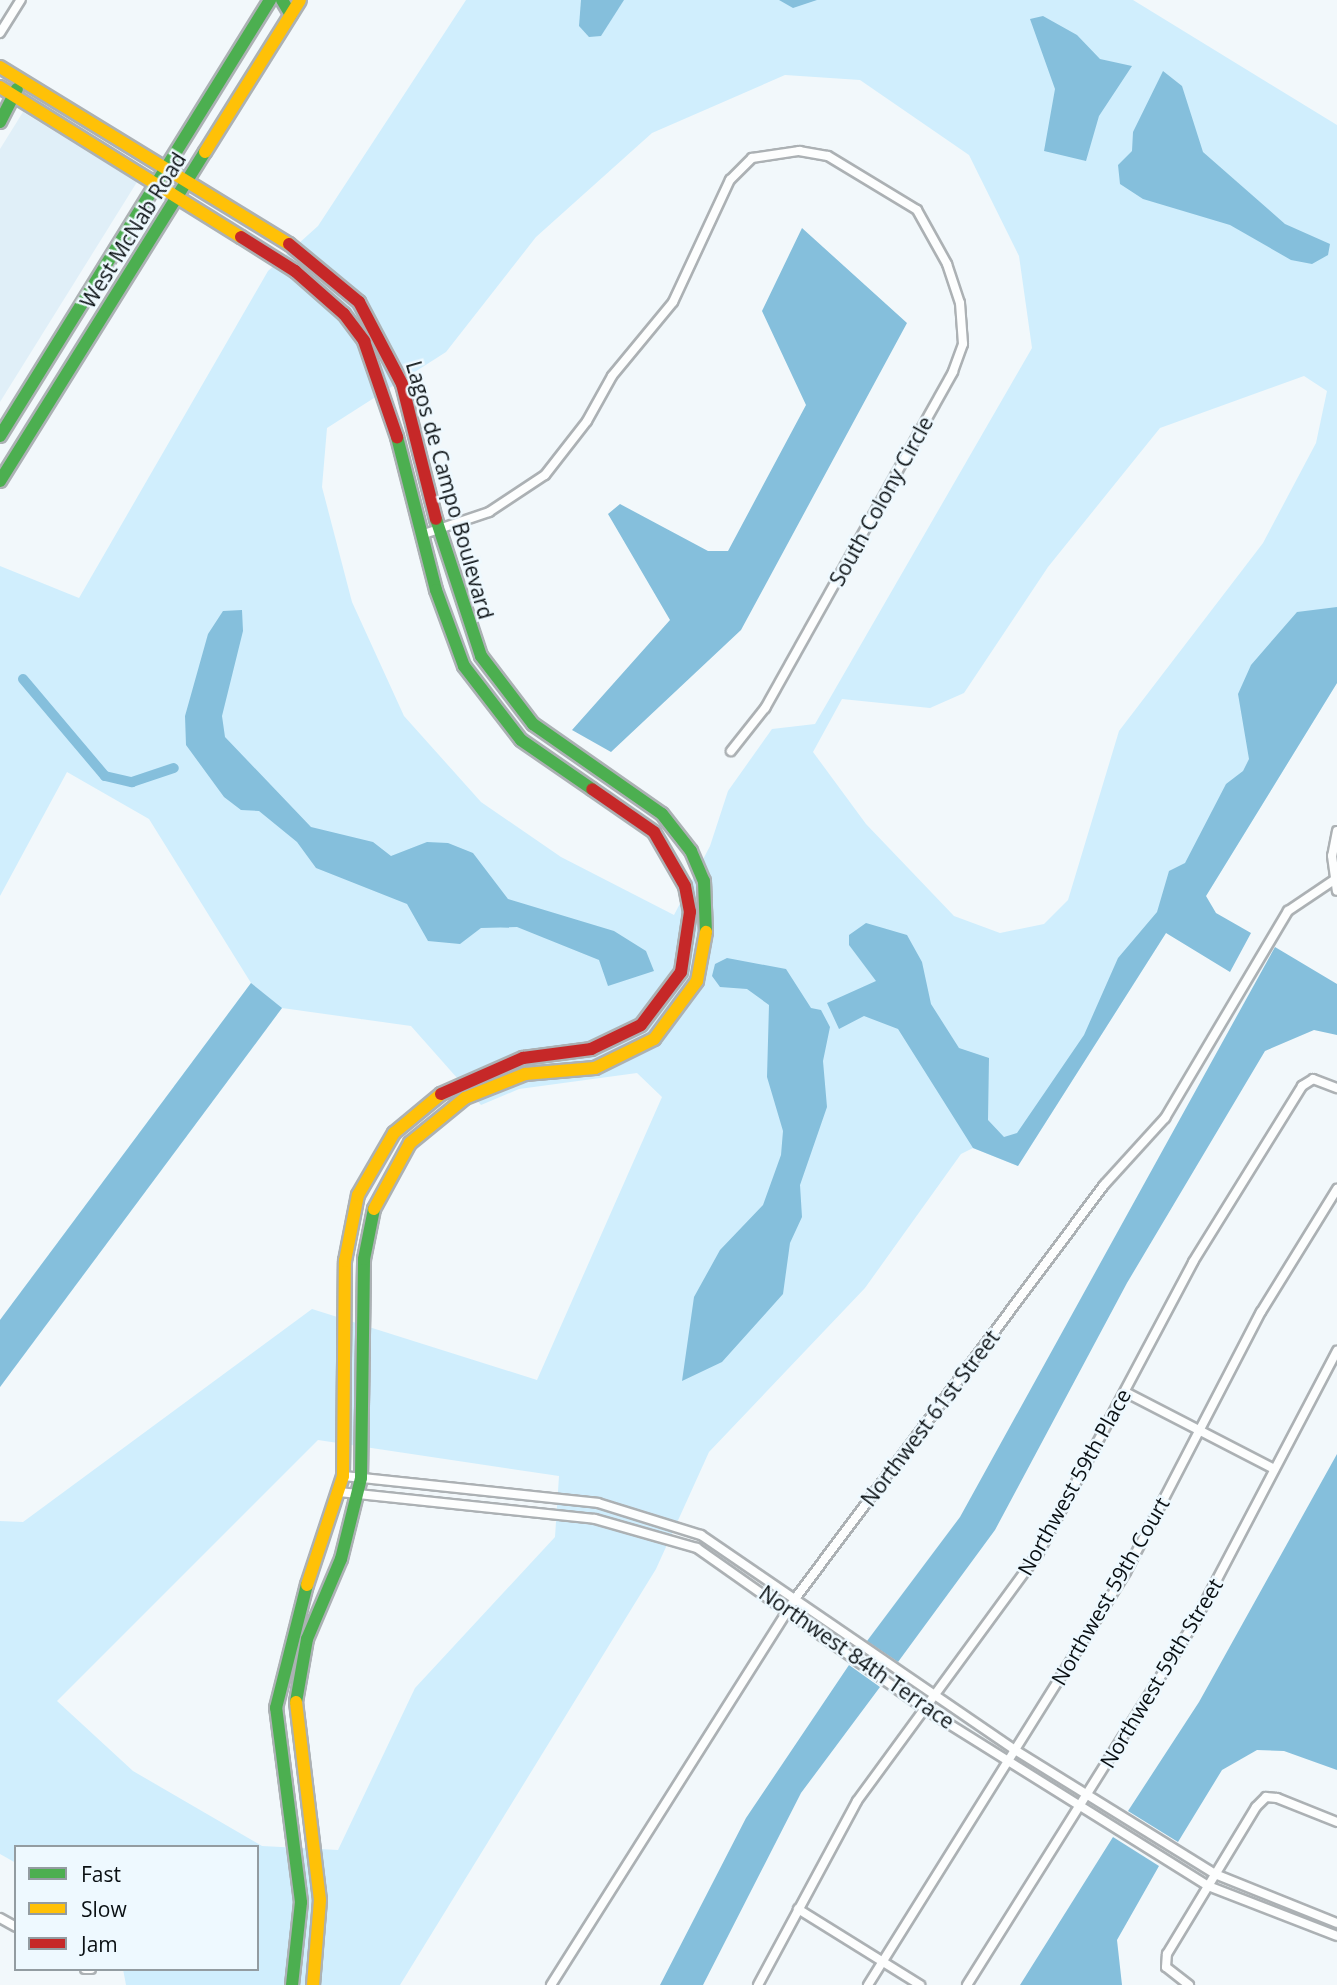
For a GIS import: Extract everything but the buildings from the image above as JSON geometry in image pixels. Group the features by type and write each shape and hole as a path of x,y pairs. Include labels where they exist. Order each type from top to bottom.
{"street":[{"path":"0,33 21,0"},
{"name":"West McNab Road","path":"0,436 270,0"},
{"path":"282,0 291,15"},
{"name":"West McNab Road","path":"0,481 300,0"},
{"name":"Lagos de Campo Boulevard","path":"0,66 306,254 359,302 392,356 465,623 501,689 533,724 662,814 691,850 709,916 697,981 680,1012 623,1058 595,1068 524,1074 466,1098 410,1143 376,1202 364,1259 361,1478 341,1559 307,1639 296,1696 294,1739 320,1900 313,1985"},
{"path":"0,88 19,78"},
{"path":"0,122 16,96 19,78"},
{"name":"Lagos de Campo Boulevard","path":"0,88 295,271 344,313 377,368 447,627 486,700 521,740 632,814 660,841 685,886 690,912 681,972 664,1002 614,1042 500,1064 454,1083 402,1126 375,1162 348,1229 343,1476 290,1634 276,1707 301,1902 292,1985"},
{"name":"South Colony Circle","path":"439,528 519,496 568,448 612,376 673,302 730,180 752,158 799,151 828,156 917,210 935,235 963,324 953,372 765,708 731,751"},
{"path":"402,454 419,449"},
{"path":"421,534 439,528"},
{"path":"660,841 662,814"},
{"path":"1337,831 1337,891"},
{"name":"Northwest 61st Street","path":"551,1985 797,1596 1104,1185 1165,1118 1288,911 1335,879"},
{"name":"Northwest 59th Place","path":"758,1985 857,1801 1038,1554 1192,1262 1302,1086 1313,1079 1337,1088"},
{"name":"Northwest 59th Court","path":"868,1985 1126,1572 1261,1311 1337,1189"},
{"name":"Northwest 59th Street","path":"967,1985 1192,1627 1337,1351"},
{"path":"1125,1392 1274,1469"},
{"name":"Northwest 84th Terrace","path":"343,1476 598,1503 661,1519 743,1558 934,1697 1215,1874 1337,1923"},
{"name":"Northwest 84th Terrace","path":"339,1492 595,1519 656,1533 696,1548 789,1608 925,1709 1208,1886 1337,1936"},
{"path":"1189,1985 1166,1967 1167,1954 1266,1797 1337,1822"},
{"path":"798,1909 920,1985"}],"shaded area":[{"path":"466,0 1133,0 1337,125 1337,683 1206,896 1166,933 1018,1166 973,1148 961,1154 865,1288 709,1452 656,1569 400,1985 126,1985 123,1971 259,1971 259,1845 14,1845 14,1862 0,1854 0,1521 23,1522 312,1309 537,1380 662,1097 637,1073 519,1089 481,1105 411,1026 282,1008 0,1387 0,1320 251,983 149,819 67,772 0,896 0,566 79,598 268,271 318,226","holes":["785,75 860,80 969,155 1019,256 1032,348 815,724 772,729 728,791 710,846 674,915 561,857 481,802 404,716 352,602 322,487 327,428 446,352 536,237 652,133","1304,376 1327,391 1316,443 1263,543 1119,731 1068,900 1044,924 1000,933 954,916 866,824 813,752 842,699 930,708 964,693 1048,567 1160,428","318,1440 559,1476 555,1537 415,1688 338,1850 262,1846 133,1771 57,1701"]},
{"path":"23,112 137,182 0,402 0,149"}],"water":[{"path":"581,0 624,0 601,36 589,37 579,26"},
{"path":"779,0 817,0 793,8"},
{"path":"1043,16 1077,35 1100,59 1132,66 1099,116 1086,161 1044,151 1055,89 1030,19"},
{"path":"1163,71 1182,86 1203,152 1285,224 1330,244 1328,255 1312,264 1291,260 1230,225 1143,199 1120,184 1118,165 1132,151 1133,132"},
{"path":"802,228 907,323 741,630 611,752 572,730 670,620 608,514 620,504 708,551 728,551 806,405 762,311"},
{"path":"1337,607 1337,683 1206,896 1216,913 1251,933 1230,972 1166,933 1018,1166 973,1148 898,1029 864,1016 839,1029 827,1003 876,981 849,945 849,935 866,923 907,935 922,962 931,1004 959,1048 989,1058 988,1120 1004,1137 1017,1133 1084,1035 1118,958 1157,912 1169,871 1185,863 1226,784 1243,771 1249,759 1238,694 1251,665 1297,612"},
{"path":"242,610 243,631 222,716 225,737 311,827 373,842 391,856 427,842 448,843 473,853 508,899 614,931 646,951 654,971 608,986 599,960 517,927 481,928 460,944 428,941 407,904 316,868 297,842 259,811 241,810 224,797 186,745 185,716 208,634 223,611"},
{"path":"1275,947 1337,984 1337,1035 1314,1030 1265,1051 1127,1283 995,1530 898,1662 867,1641 960,1517"},
{"path":"727,958 786,969 811,1008 821,1010 830,1027 823,1061 827,1107 800,1185 802,1217 790,1243 783,1294 722,1362 682,1381 694,1297 720,1250 763,1205 781,1155 783,1131 767,1077 769,1005 747,989 720,987 712,976 715,964"},
{"path":"251,983 282,1008 0,1387 0,1320"},
{"path":"1337,1454 1337,1770 1284,1751 1257,1750 1222,1770 1178,1842 1128,1811 1199,1702"},
{"path":"849,1665 880,1687 801,1793 703,1985 660,1985 746,1818"},
{"path":"1113,1837 1159,1866 1117,1940 1122,1985 1020,1985"}],"waterway":[{"path":"23,679 105,776 132,782 174,768"}],"traffic: fast":[{"path":"0,436 270,0"},
{"path":"282,0 291,15"},
{"path":"0,122 17,89"},
{"path":"0,481 205,152"},
{"path":"397,437 436,590 464,666 521,740 592,789"},
{"path":"436,519 481,656 533,724 662,814 691,851 704,881 706,932"},
{"path":"296,1702 307,1639 341,1559 361,1478 364,1259 374,1209"},
{"path":"292,1985 301,1902 276,1708 307,1585"}],"traffic: slow":[{"path":"205,152 300,0"},
{"path":"0,67 289,244"},
{"path":"0,87 241,237"},
{"path":"374,1209 410,1143 465,1098 525,1074 595,1068 654,1039 697,981 706,932"},
{"path":"307,1585 343,1476 345,1261 358,1195 394,1133 441,1094"},
{"path":"296,1702 320,1900 313,1985"}],"traffic: jam":[{"path":"241,237 295,271 344,314 364,341 397,437"},
{"path":"289,244 359,302 402,384 436,519"},
{"path":"441,1094 523,1058 591,1049 641,1025 681,972 690,912 685,886 654,832 592,789"}]}
